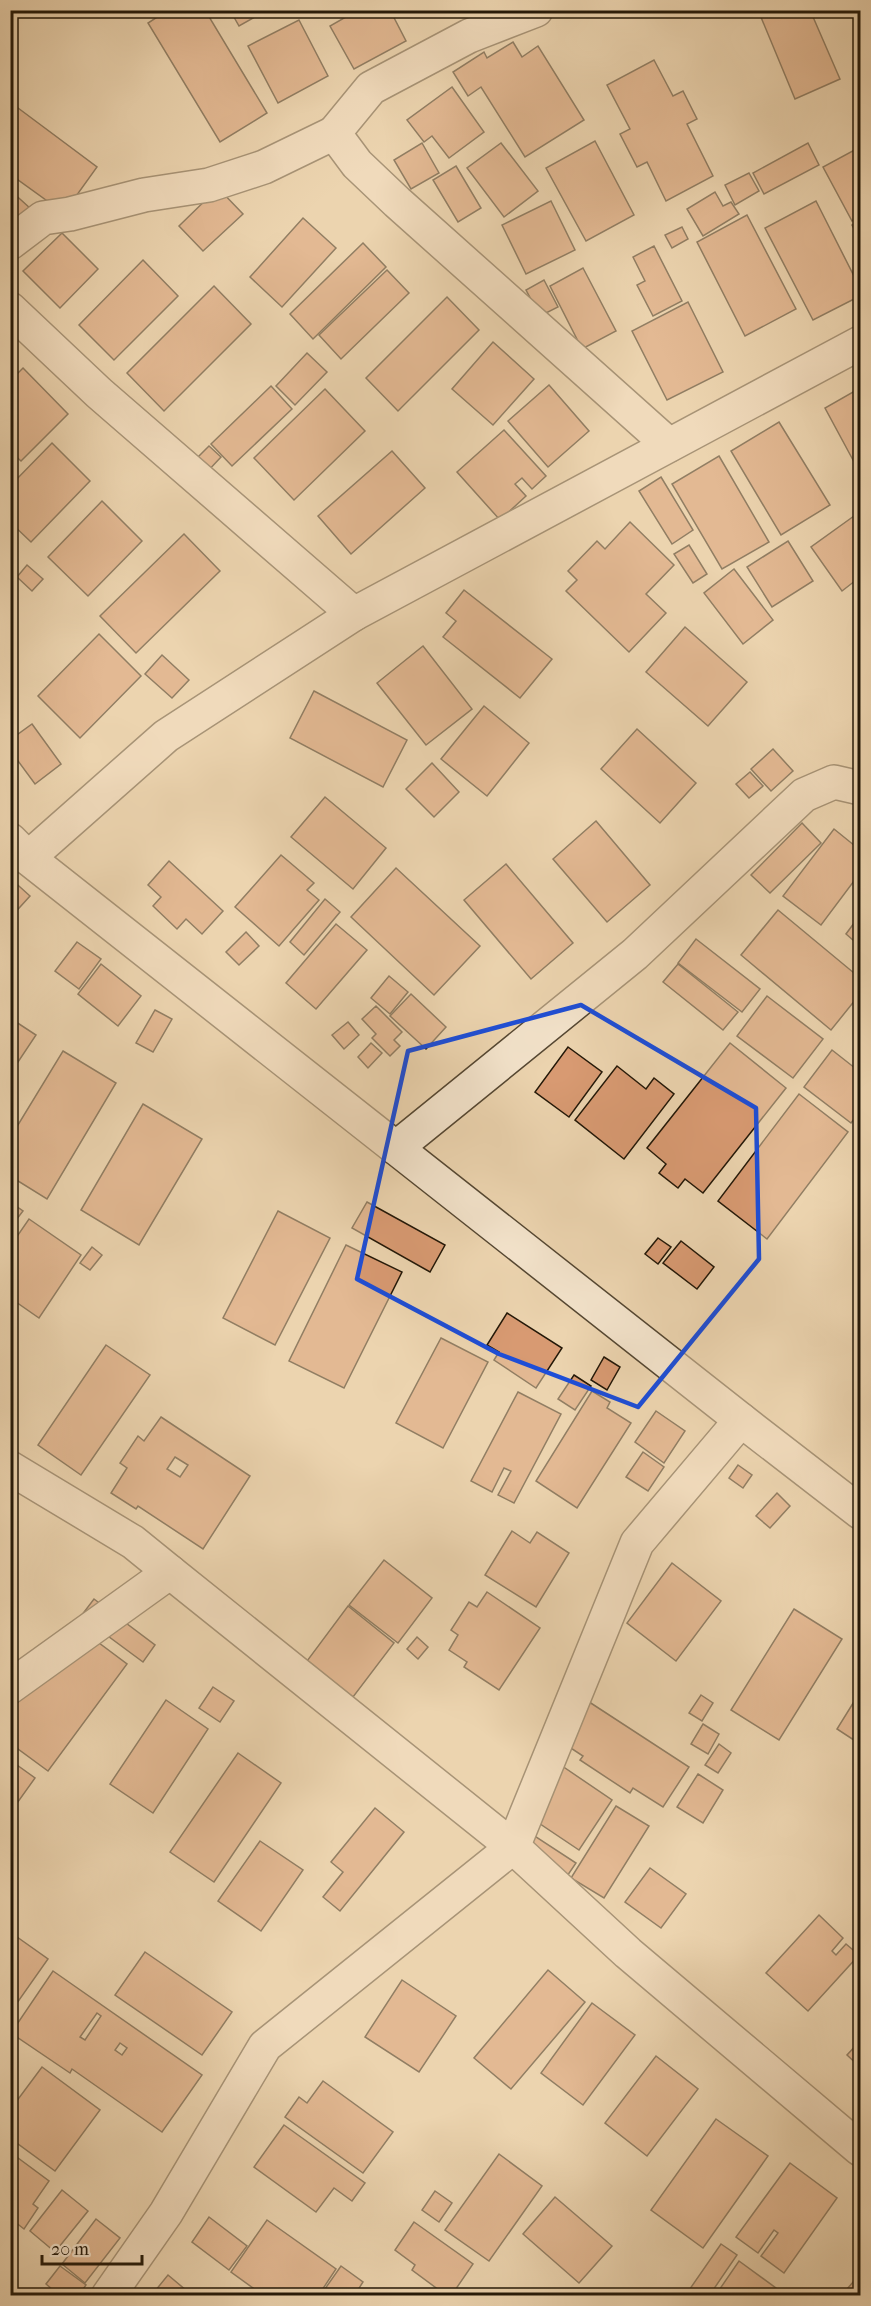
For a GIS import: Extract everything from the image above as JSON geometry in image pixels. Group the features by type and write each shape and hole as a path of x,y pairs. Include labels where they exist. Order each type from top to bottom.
{"street":[{"path":"10,243 43,218 70,214 144,195 209,185 264,167 334,133 371,88 469,36 488,19 536,10"},
{"path":"334,133 357,164 397,202 669,445"},
{"path":"10,309 99,393 354,614"},
{"path":"861,343 354,614 166,736 19,849 741,1420 861,1512"},
{"path":"396,1148 635,954 804,795 834,782 861,788"},
{"path":"108,2295 166,2213 265,2046 513,1847 637,1543 741,1420"},
{"path":"10,1468 133,1542 513,1847 628,1953 861,2150"},
{"path":"10,1687 170,1572"}],"highlighted area":[{"path":"581,1005 756,1108 759,1259 638,1407 499,1354 357,1279 408,1051"}],"building":[{"path":"168,10 205,10 267,113 220,142 148,23"},
{"path":"230,10 267,10 239,26"},
{"path":"358,10 390,10 406,41 354,69 330,26"},
{"path":"758,10 810,10 840,79 795,99"},
{"path":"299,20 328,76 278,103 248,46"},
{"path":"513,42 522,57 538,46 584,120 525,157 481,87 468,96 453,72 484,52 487,58"},
{"path":"654,60 673,96 683,91 697,119 687,124 713,176 666,201 647,162 637,167 620,134 630,129 607,85"},
{"path":"452,87 484,132 449,158 432,136 424,142 407,120"},
{"path":"10,102 97,167 64,213 10,174"},
{"path":"595,141 634,215 586,241 546,168"},
{"path":"422,143 439,173 411,189 394,160"},
{"path":"501,143 538,191 504,217 467,168"},
{"path":"808,143 819,165 764,194 753,173"},
{"path":"860,147 860,216 852,221 823,167"},
{"path":"456,166 481,208 458,222 433,180"},
{"path":"749,173 759,191 735,205 725,185"},
{"path":"218,188 243,214 203,251 179,226"},
{"path":"10,190 31,209 10,232"},
{"path":"715,192 723,206 731,202 739,214 703,236 687,209"},
{"path":"551,201 575,250 526,274 502,225"},
{"path":"816,201 860,288 860,296 813,320 765,228"},
{"path":"747,215 796,309 745,336 697,242"},
{"path":"303,218 336,248 282,307 250,277"},
{"path":"860,221 860,240 852,225"},
{"path":"682,227 688,239 672,248 665,235"},
{"path":"62,233 98,269 60,308 23,271"},
{"path":"363,243 386,267 313,339 290,314"},
{"path":"654,246 682,301 653,316 637,285 645,281 633,257"},
{"path":"143,260 178,296 114,360 79,325"},
{"path":"583,268 616,331 582,349 550,286"},
{"path":"387,270 409,293 341,359 319,335"},
{"path":"544,280 558,307 540,316 526,290"},
{"path":"214,286 251,324 164,411 127,373"},
{"path":"447,297 479,330 398,411 366,378"},
{"path":"688,302 723,372 667,400 632,331"},
{"path":"493,342 534,379 493,425 452,389"},
{"path":"307,353 327,372 295,405 276,386"},
{"path":"23,368 68,414 21,461 10,451 10,381"},
{"path":"549,385 589,431 548,467 508,421"},
{"path":"271,386 292,409 232,466 211,444"},
{"path":"860,388 860,473 825,408"},
{"path":"325,389 365,431 294,500 254,458"},
{"path":"779,422 830,505 781,535 731,451"},
{"path":"504,430 546,476 532,489 522,478 515,484 526,496 500,520 457,472"},
{"path":"52,443 90,481 31,542 10,522 10,486"},
{"path":"209,446 221,457 206,473 194,461"},
{"path":"392,451 425,488 351,554 318,516"},
{"path":"719,456 769,542 722,569 672,484"},
{"path":"661,477 693,530 672,544 639,491"},
{"path":"102,501 142,541 88,596 48,557"},
{"path":"854,516 860,526 860,577 842,591 811,547"},
{"path":"630,522 674,565 646,594 666,613 629,652 566,591 577,580 568,571 597,541 605,549"},
{"path":"184,534 220,571 136,653 100,616"},
{"path":"788,541 813,581 772,607 747,567"},
{"path":"689,545 707,574 693,583 674,554"},
{"path":"27,565 43,579 32,591 17,577"},
{"path":"734,569 773,620 743,644 704,593"},
{"path":"464,590 552,659 520,698 443,637 456,621 446,613"},
{"path":"685,627 747,682 708,726 646,672"},
{"path":"99,634 141,676 80,738 38,696"},
{"path":"423,646 472,709 426,745 377,683"},
{"path":"162,655 189,680 172,698 145,674"},
{"path":"314,691 407,740 383,787 290,738"},
{"path":"484,706 529,743 487,796 441,759"},
{"path":"32,724 61,764 35,784 10,750 10,740"},
{"path":"637,729 696,783 660,823 601,769"},
{"path":"773,749 793,771 771,791 751,769"},
{"path":"432,763 459,792 434,817 406,789"},
{"path":"750,772 763,786 749,798 736,784"},
{"path":"325,797 386,848 353,889 291,837"},
{"path":"596,821 650,885 607,922 553,859"},
{"path":"802,823 821,843 770,893 751,875"},
{"path":"834,829 860,850 860,873 821,925 783,896"},
{"path":"281,855 314,883 307,890 319,900 279,946 235,907"},
{"path":"169,861 223,911 202,934 186,919 177,929 153,906 161,897 148,885"},
{"path":"506,864 573,943 531,979 464,900"},
{"path":"396,868 480,946 434,995 351,917"},
{"path":"10,878 30,896 10,918"},
{"path":"325,899 340,912 304,955 290,942"},
{"path":"778,910 860,978 860,994 831,1030 741,955"},
{"path":"860,915 860,946 846,934"},
{"path":"336,924 367,950 316,1009 286,983"},
{"path":"246,932 259,946 239,965 226,952"},
{"path":"696,939 760,989 742,1012 678,963"},
{"path":"77,942 101,959 79,989 55,971"},
{"path":"101,964 141,996 118,1026 78,994"},
{"path":"678,964 738,1012 723,1030 663,982"},
{"path":"389,976 408,992 390,1014 371,998"},
{"path":"411,994 446,1027 426,1049 390,1016"},
{"path":"767,996 823,1039 793,1078 737,1036"},
{"path":"376,1006 402,1032 394,1040 400,1046 390,1056 372,1038 376,1034 362,1019"},
{"path":"155,1010 172,1019 153,1052 136,1043"},
{"path":"10,1018 36,1035 10,1074"},
{"path":"348,1022 359,1035 344,1049 332,1035"},
{"path":"371,1043 382,1053 368,1068 358,1057"},
{"path":"730,1043 786,1088 703,1193 685,1179 678,1188 659,1173 666,1164 647,1148"},
{"path":"568,1047 602,1072 569,1117 535,1092"},
{"path":"832,1050 860,1072 860,1111 851,1123 804,1087"},
{"path":"63,1051 116,1083 47,1199 10,1176 10,1138"},
{"path":"617,1066 646,1089 654,1078 674,1094 624,1159 575,1120"},
{"path":"799,1094 848,1132 767,1239 718,1201"},
{"path":"143,1104 202,1139 139,1245 81,1210"},
{"path":"10,1202 23,1211 10,1228"},
{"path":"367,1202 445,1245 430,1272 352,1228"},
{"path":"278,1211 330,1238 275,1345 223,1318"},
{"path":"29,1219 81,1255 39,1318 13,1300 10,1303 10,1236 16,1238"},
{"path":"658,1238 671,1247 658,1264 645,1254"},
{"path":"681,1241 714,1267 697,1289 663,1263"},
{"path":"346,1245 402,1272 344,1388 289,1361"},
{"path":"92,1247 102,1255 90,1270 80,1263"},
{"path":"507,1313 562,1348 536,1388 494,1360 499,1352 487,1345"},
{"path":"441,1338 488,1362 443,1448 396,1423"},
{"path":"106,1345 150,1375 81,1475 38,1445"},
{"path":"604,1357 620,1367 607,1390 591,1380"},
{"path":"574,1375 591,1386 575,1410 558,1399"},
{"path":"592,1391 610,1402 607,1408 631,1423 577,1508 536,1481"},
{"path":"518,1392 561,1414 514,1503 498,1495 511,1471 504,1468 492,1492 471,1481"},
{"path":"656,1411 685,1431 664,1463 635,1442"},
{"path":"161,1417 250,1476 203,1549 138,1506 136,1509 111,1493 127,1468 120,1463 138,1436 144,1441","holes":["175,1457 188,1465 180,1477 167,1469"]},
{"path":"643,1452 664,1467 648,1491 626,1477"},
{"path":"738,1465 752,1475 743,1488 729,1478"},
{"path":"777,1493 790,1506 770,1528 756,1516"},
{"path":"512,1531 530,1543 537,1532 569,1553 536,1607 485,1575"},
{"path":"384,1560 432,1598 398,1643 349,1605"},
{"path":"672,1563 721,1601 676,1661 627,1623"},
{"path":"487,1592 540,1628 499,1690 464,1667 467,1662 449,1650 458,1635 451,1630 469,1602 477,1607"},
{"path":"94,1599 155,1645 143,1662 81,1616"},
{"path":"348,1606 394,1643 353,1697 307,1661"},
{"path":"794,1609 842,1639 779,1740 731,1710"},
{"path":"75,1625 127,1664 48,1771 10,1743 10,1713"},
{"path":"417,1637 428,1647 418,1659 407,1649"},
{"path":"213,1687 234,1701 220,1722 199,1708"},
{"path":"860,1692 860,1744 837,1729"},
{"path":"701,1695 713,1703 702,1721 689,1713"},
{"path":"580,1696 689,1767 663,1807 633,1788 630,1793 580,1760 583,1756 554,1737"},
{"path":"166,1700 208,1729 153,1813 110,1784"},
{"path":"703,1724 719,1734 708,1754 691,1744"},
{"path":"719,1744 731,1753 718,1773 705,1765"},
{"path":"238,1753 281,1783 214,1882 170,1852"},
{"path":"546,1755 612,1800 579,1850 512,1805"},
{"path":"10,1760 35,1778 10,1813"},
{"path":"698,1774 723,1790 703,1823 677,1807"},
{"path":"616,1806 649,1826 604,1898 571,1878"},
{"path":"375,1808 404,1832 340,1911 323,1897 343,1872 331,1862"},
{"path":"507,1818 576,1863 561,1885 493,1840"},
{"path":"260,1841 303,1870 261,1931 218,1901"},
{"path":"650,1868 686,1894 661,1928 625,1902"},
{"path":"819,1915 843,1938 832,1951 836,1955 846,1944 859,1955 808,2011 766,1973"},
{"path":"10,1932 48,1959 10,2013"},
{"path":"145,1952 232,2012 202,2055 115,1995"},
{"path":"548,1970 585,2002 511,2089 474,2058"},
{"path":"53,1971 202,2075 162,2132 72,2069 70,2073 11,2033","holes":["97,2013 101,2016 85,2040 80,2037","120,2043 127,2048 122,2055 115,2050"]},
{"path":"402,1980 456,2016 419,2072 365,2037"},
{"path":"592,2003 635,2035 583,2105 541,2073"},
{"path":"860,2041 860,2067 847,2055"},
{"path":"656,2056 698,2089 647,2156 605,2123"},
{"path":"42,2067 100,2110 55,2171 10,2138 10,2110"},
{"path":"323,2081 393,2132 363,2173 285,2117 299,2097 307,2103"},
{"path":"716,2119 768,2156 703,2248 651,2210"},
{"path":"284,2125 365,2183 352,2201 334,2188 316,2212 254,2167"},
{"path":"10,2152 49,2181 33,2204 38,2208 24,2229 10,2218"},
{"path":"499,2154 542,2186 489,2261 445,2230"},
{"path":"790,2163 837,2198 784,2273 761,2256 778,2233 774,2230 758,2253 736,2237"},
{"path":"62,2190 88,2211 55,2252 30,2231"},
{"path":"435,2191 452,2203 439,2222 422,2210"},
{"path":"555,2197 612,2246 579,2283 523,2234"},
{"path":"209,2217 247,2246 229,2270 192,2242"},
{"path":"96,2219 120,2238 85,2283 62,2264"},
{"path":"267,2220 336,2269 318,2296 264,2296 231,2272"},
{"path":"414,2222 473,2264 451,2296 447,2296 412,2270 415,2265 395,2250"},
{"path":"721,2244 737,2255 709,2296 685,2296"},
{"path":"739,2261 787,2296 715,2296"},
{"path":"60,2266 86,2285 78,2296 60,2296 46,2284"},
{"path":"341,2266 363,2282 354,2296 320,2296"},
{"path":"860,2274 860,2296 841,2296"},
{"path":"168,2275 193,2296 151,2296"}]}
